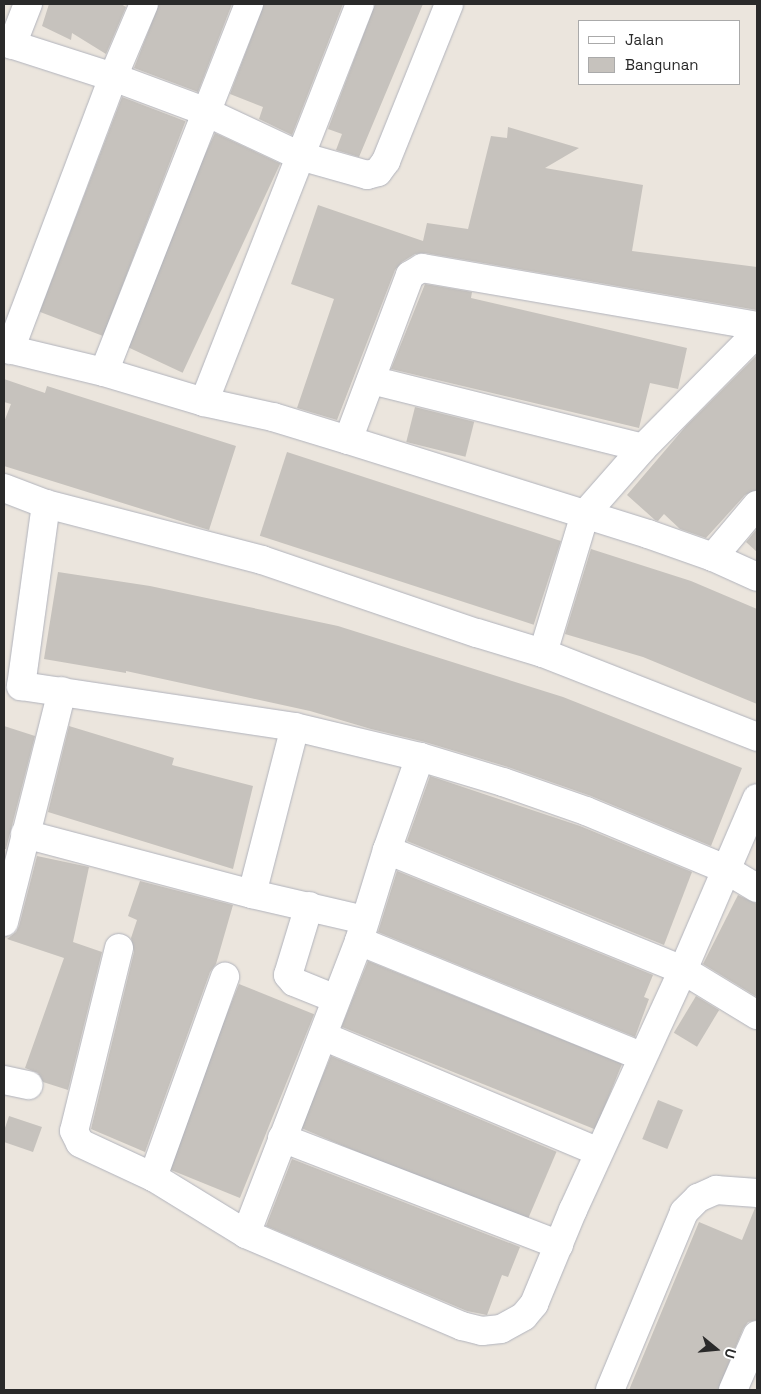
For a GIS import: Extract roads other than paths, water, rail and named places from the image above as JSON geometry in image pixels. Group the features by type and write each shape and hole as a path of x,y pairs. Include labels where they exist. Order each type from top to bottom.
{"street":[{"path":"28,4 8,43 113,77 204,111 300,156 368,175 378,172 386,162 449,4"},
{"path":"144,4 113,77 7,349 104,372 204,402 273,417 585,514 713,557 757,577"},
{"path":"104,372 204,111 248,4"},
{"path":"204,402 360,4"},
{"path":"348,440 410,274 422,268 757,326"},
{"path":"543,653 585,514 643,448 757,333"},
{"path":"371,380 643,448"},
{"path":"4,488 46,504 262,560 477,633 543,653 757,737"},
{"path":"46,504 21,686 295,727 420,757 503,782 586,811 725,869 757,888"},
{"path":"713,557 757,505"},
{"path":"4,922 62,691"},
{"path":"252,894 295,727"},
{"path":"246,1234 362,930 387,850 420,757"},
{"path":"119,948 74,1131 80,1143 153,1177 246,1234 462,1326 482,1331 501,1329 524,1316 534,1304 641,1056 682,970 757,798"},
{"path":"25,834 252,894 309,906 641,1056"},
{"path":"387,850 682,970 757,1016"},
{"path":"309,906 288,975 294,982 336,998"},
{"path":"153,1177 225,978"},
{"path":"323,1036 599,1152"},
{"path":"282,1138 559,1245"},
{"path":"610,1390 684,1212 698,1198 716,1190 757,1194"},
{"path":"733,1390 757,1335"}]}
